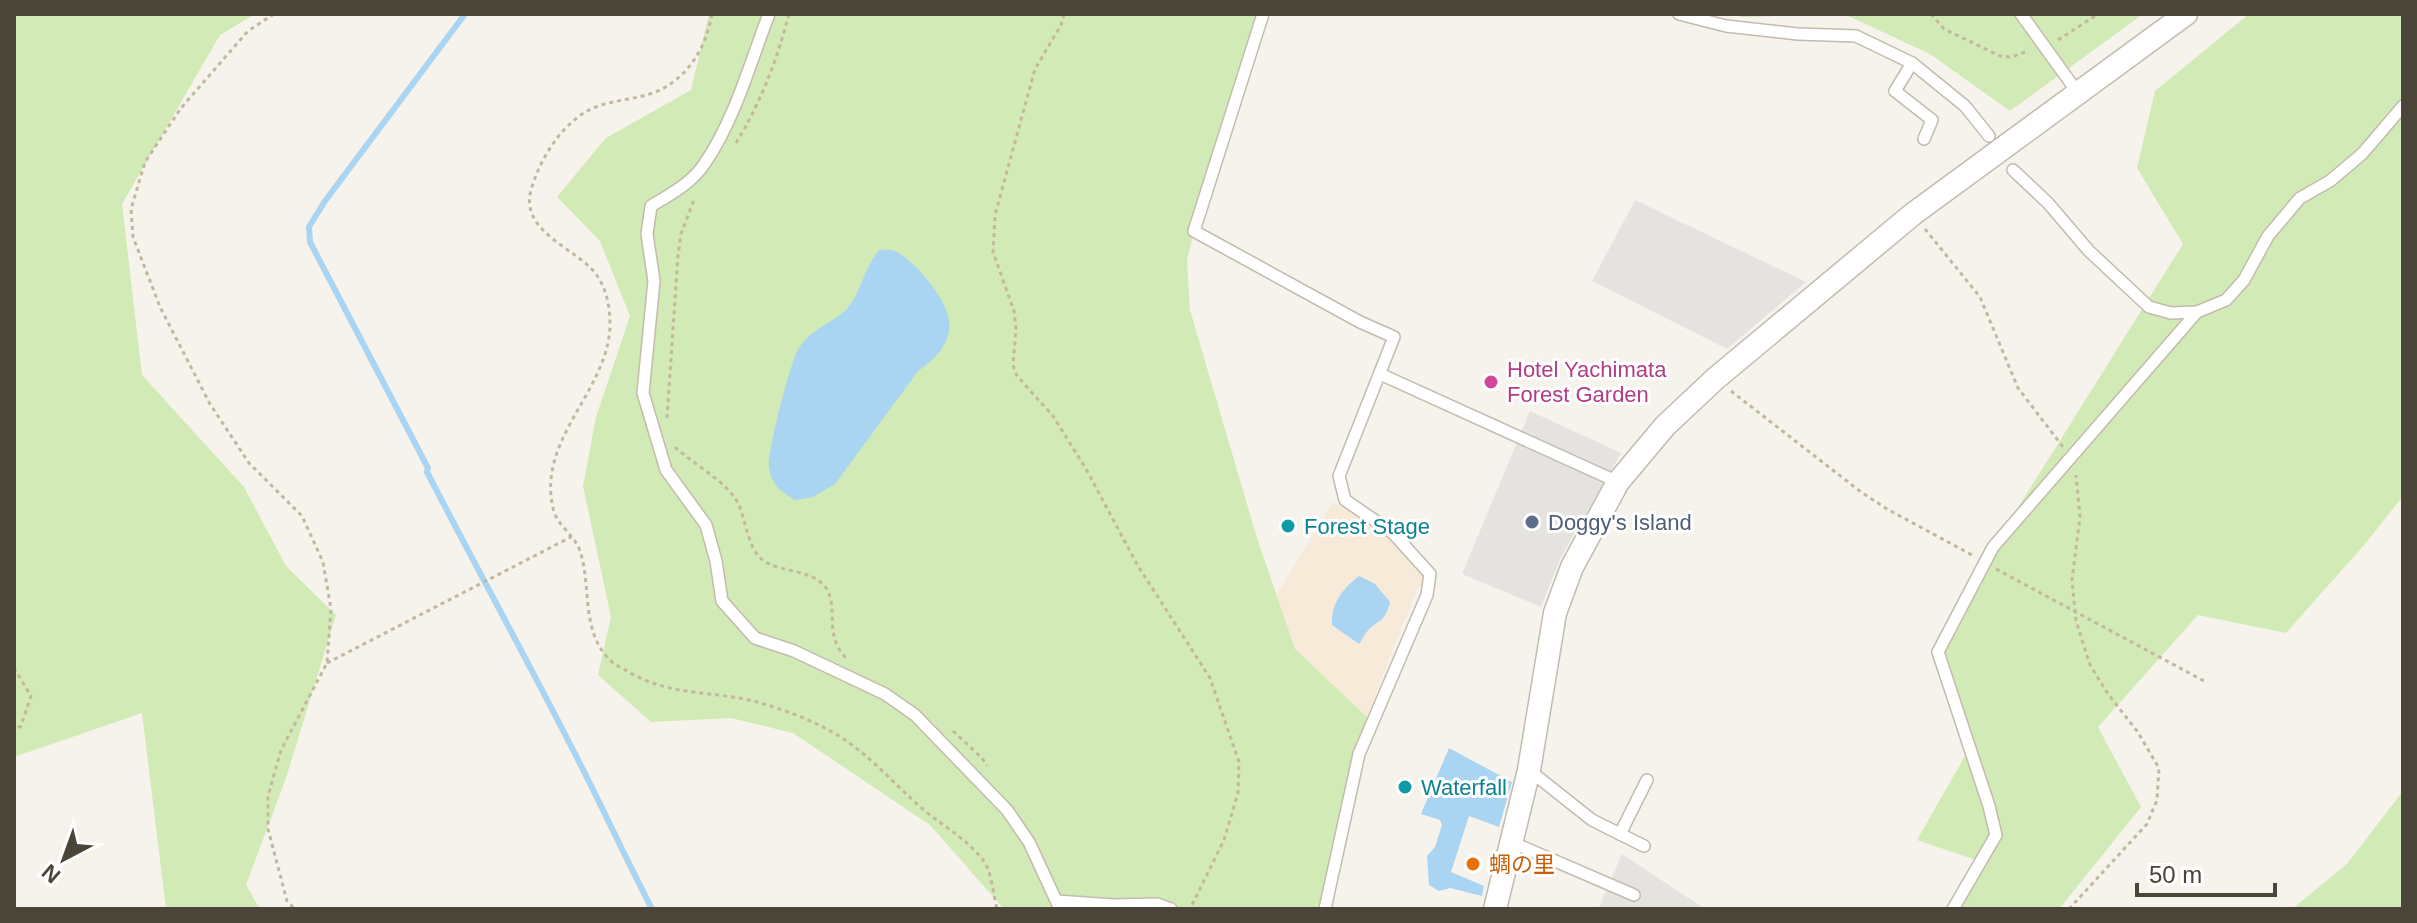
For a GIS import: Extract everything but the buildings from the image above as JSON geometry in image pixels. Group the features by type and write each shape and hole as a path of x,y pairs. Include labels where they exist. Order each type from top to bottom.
{"street":[{"path":"1495,909 1529,770 1555,613 1572,567 1618,482 1665,426 1715,379 1913,214 2186,14"}],"lane":[{"path":"769,14 746,80 705,164 684,185 651,206 647,234 654,281 643,393 666,470 706,525 722,601 755,638 794,651 885,694 915,715 1007,810 1029,842 1058,905 1157,904 1171,909"},
{"path":"1263,14 1194,231 1360,322 1394,337 1339,476 1345,500 1393,533 1430,574 1427,595 1359,754 1325,909"},
{"path":"1679,14 1726,26 1798,34 1856,36 1912,63 1965,106 1989,136"},
{"path":"2021,14 2078,93"},
{"path":"1912,63 1895,91 1932,120 1924,139"},
{"path":"2013,170 2048,203 2089,251 2149,307 2171,313 2197,312 2226,300 2244,280 2268,236 2300,198 2330,181 2362,154 2403,106"},
{"path":"1953,909 1996,835 1938,652 1993,547 2197,312"},
{"path":"1380,374 1618,482"},
{"path":"1529,770 1592,820 1644,846"},
{"path":"1620,834 1647,780"},
{"path":"1511,842 1634,895"}],"path":[{"path":"274,14 248,31 181,108 145,162 131,209 133,237 160,307 210,404 249,463 302,516 323,562 331,609 327,663 281,750 268,796 268,829 287,901 295,909"},
{"path":"712,14 697,59 674,80 655,92 593,108 569,122 548,152 530,193 540,227 597,275 610,305 609,334 597,374 555,456 551,485 553,511 580,550 588,617 600,646 611,661 641,679 677,692 761,703 811,722 851,744 925,811 962,837 986,863 997,909"},
{"path":"728,153 757,105 777,58 789,14"},
{"path":"1064,14 1061,25 1035,69 995,215 993,252 1014,311 1013,365 1017,376 1053,416 1086,469 1138,566 1210,678 1239,762 1238,793 1224,840 1190,909"},
{"path":"1931,14 1944,29 2000,56 2011,57 2042,43 2062,39 2098,14"},
{"path":"667,425 681,234 693,199 702,188"},
{"path":"1913,214 1980,297 2018,388 2064,449"},
{"path":"1715,379 1861,492 1983,562"},
{"path":"669,442 731,492 739,503 750,538 763,560 820,582 828,590 834,642 850,662"},
{"path":"2069,909 2147,824 2157,800 2159,768 2090,665 2076,621 2072,580 2080,517 2075,469"},
{"path":"327,663 571,537"},
{"path":"1997,569 2204,681"},
{"path":"14,668 31,696 21,726 14,730"},
{"path":"952,730 982,758 990,771"}],"shaded area":[{"path":"1635,200 1806,282 1727,349 1592,281"},
{"name":"Doggy's Island","path":"1530,411 1621,453 1561,557 1541,607 1462,574"},
{"path":"1333,502 1385,525 1430,580 1417,589 1367,717 1295,649 1276,595"},
{"path":"1622,854 1705,909 1598,909"}],"green space":[{"path":"14,14 255,14 220,35 122,204 142,375 244,487 286,566 336,615 286,778 246,885 260,909 166,909 142,713 14,757"},
{"path":"709,14 1263,14 1201,204 1187,260 1190,310 1257,538 1295,649 1367,717 1325,909 1072,909 1058,902 1060,909 1004,909 930,825 793,733 731,718 651,722 598,675 611,617 583,486 596,417 630,316 600,241 557,197 606,138 691,90"},
{"path":"1731,14 1844,14 1742,17"},
{"path":"1844,14 2143,14 2010,111 1930,54"},
{"path":"2249,14 2403,14 2403,496 2286,633 2198,615 2098,727 2141,807 2059,909 1954,909 1979,861 1917,840 1969,749 1938,651 1972,581 2183,244 2137,168 2155,91"},
{"path":"2403,791 2403,909 2292,909 2347,864"}],"water":[{"path":"879,250 897,252 929,282 947,311 948,336 941,350 918,371 835,484 813,497 795,500 778,487 769,468 775,428 790,371 805,341 850,305"},
{"path":"1359,576 1375,584 1390,602 1383,618 1359,644 1332,625 1333,610 1339,598"},
{"path":"1449,748 1512,782 1499,827 1469,816 1451,872 1484,886 1482,896 1450,888 1439,891 1429,885 1427,856 1435,847 1442,825 1440,820 1421,814"}],"waterway":[{"path":"465,14 325,201 309,227 310,242 652,909"}],"place":[{"name":"Hotel Yachimata Forest Garden","path":"1491,382"},
{"name":"Doggy's Island","path":"1532,522"},
{"name":"Forest Stage","path":"1288,526"},
{"name":"Waterfall","path":"1405,787"},
{"name":"蜩の里","path":"1473,864"}]}
